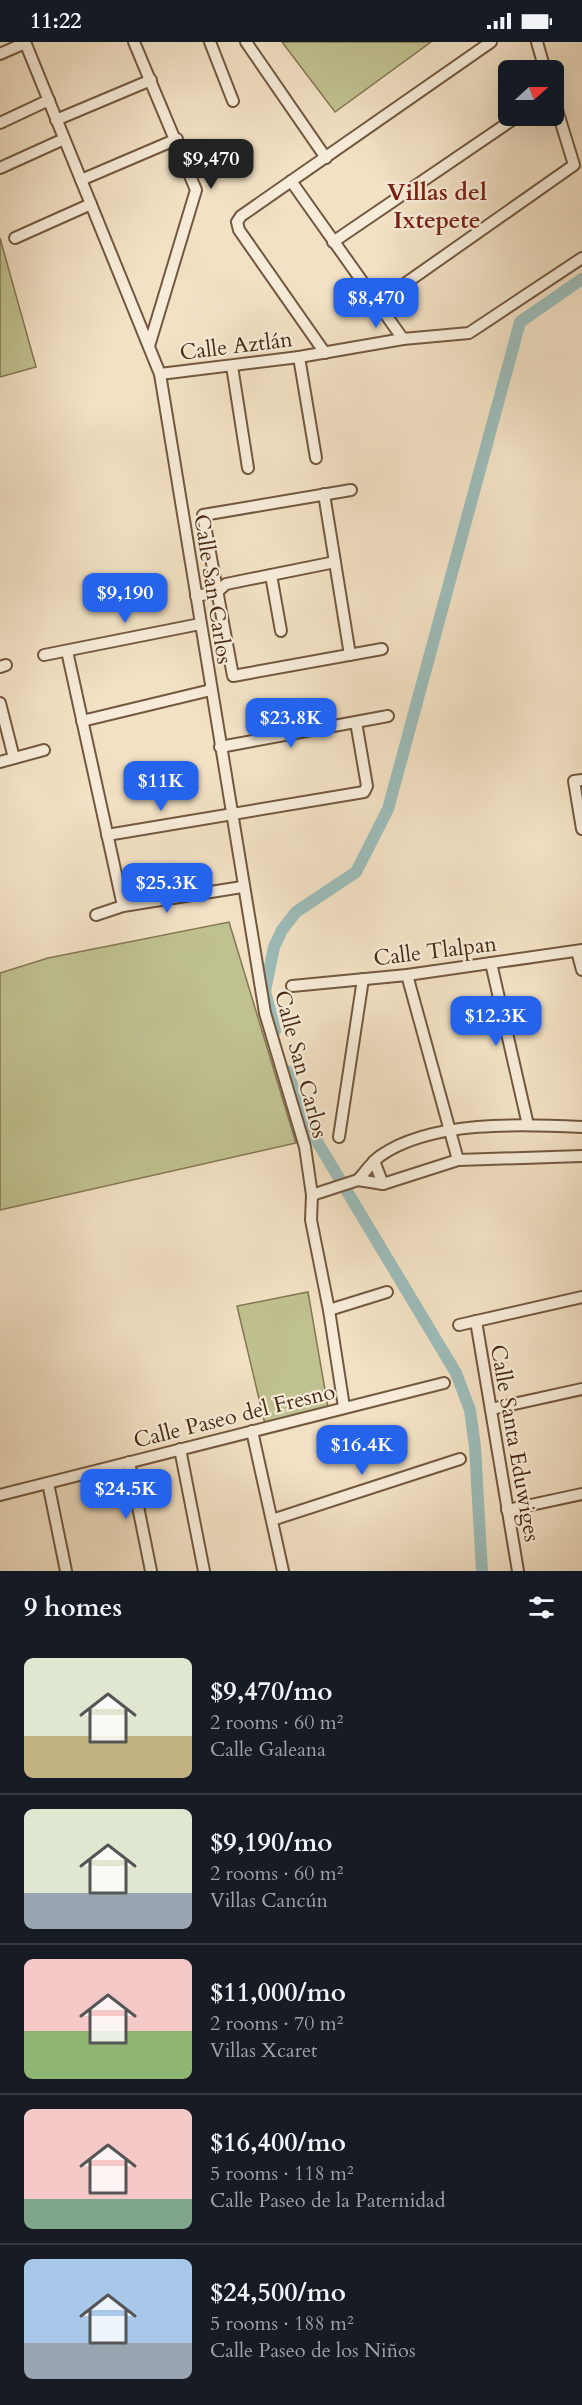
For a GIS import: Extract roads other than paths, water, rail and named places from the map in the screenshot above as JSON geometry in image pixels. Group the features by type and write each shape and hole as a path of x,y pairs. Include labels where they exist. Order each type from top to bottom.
{"street":[{"path":"0,54 25,42"},
{"name":"Calle San Carlos","path":"25,42 160,374 242,887 265,1013 305,1147 312,1195 311,1220 329,1310 344,1407"},
{"path":"134,42 177,139 196,190 148,345"},
{"path":"210,42 232,101"},
{"path":"246,42 326,158"},
{"path":"325,353 239,230 237,222 491,42"},
{"path":"537,42 542,60"},
{"path":"56,120 151,80"},
{"path":"0,123 49,100"},
{"path":"333,242 503,126"},
{"path":"376,304 574,165 562,126"},
{"path":"0,168 64,139"},
{"path":"81,180 177,139"},
{"path":"291,182 403,339"},
{"path":"15,238 91,204"},
{"name":"Calle Aztlán","path":"160,374 299,357 403,339 469,333 582,258"},
{"path":"299,357 316,458"},
{"path":"232,366 248,468"},
{"path":"351,490 203,515 214,578 233,676 381,649"},
{"path":"324,494 350,655"},
{"path":"196,596 217,591 226,584 335,562"},
{"path":"271,574 281,631"},
{"path":"193,581 214,578 226,584"},
{"path":"44,655 200,624"},
{"path":"67,651 123,906"},
{"path":"82,721 211,690"},
{"path":"0,704 14,758"},
{"path":"220,747 388,716"},
{"path":"107,835 366,791 368,786 356,722"},
{"path":"0,762 44,750"},
{"path":"578,780 582,829"},
{"path":"96,915 123,906 242,887"},
{"path":"580,950 582,970"},
{"name":"Calle Tlalpan","path":"292,986 407,975 580,950"},
{"path":"491,963 528,1125"},
{"path":"407,975 458,1160"},
{"path":"339,1137 363,979"},
{"path":"353,1182 374,1161 391,1150 448,1130 528,1125 582,1127"},
{"path":"312,1195 353,1182 382,1184 458,1160 582,1156"},
{"path":"374,1161 382,1184"},
{"path":"329,1310 387,1292"},
{"path":"459,1324 582,1297"},
{"name":"Calle Santa Eduwiges","path":"476,1321 518,1571"},
{"name":"Calle Paseo del Fresno","path":"0,1495 444,1383"},
{"path":"491,1409 582,1389"},
{"path":"252,1431 283,1571"},
{"path":"180,1449 204,1571"},
{"path":"272,1520 460,1459"},
{"path":"129,1462 151,1571"},
{"path":"48,1483 66,1571"},
{"path":"507,1510 582,1494"}],"waterway":[{"path":"275,1031 265,991 274,947 282,930 296,912 356,872 388,809 520,322 582,279"},
{"path":"287,1071 306,1123 456,1373 470,1410 475,1447 482,1571"}],"district":[{"name":"Villas del Ixtepete","path":"437,206"}]}
